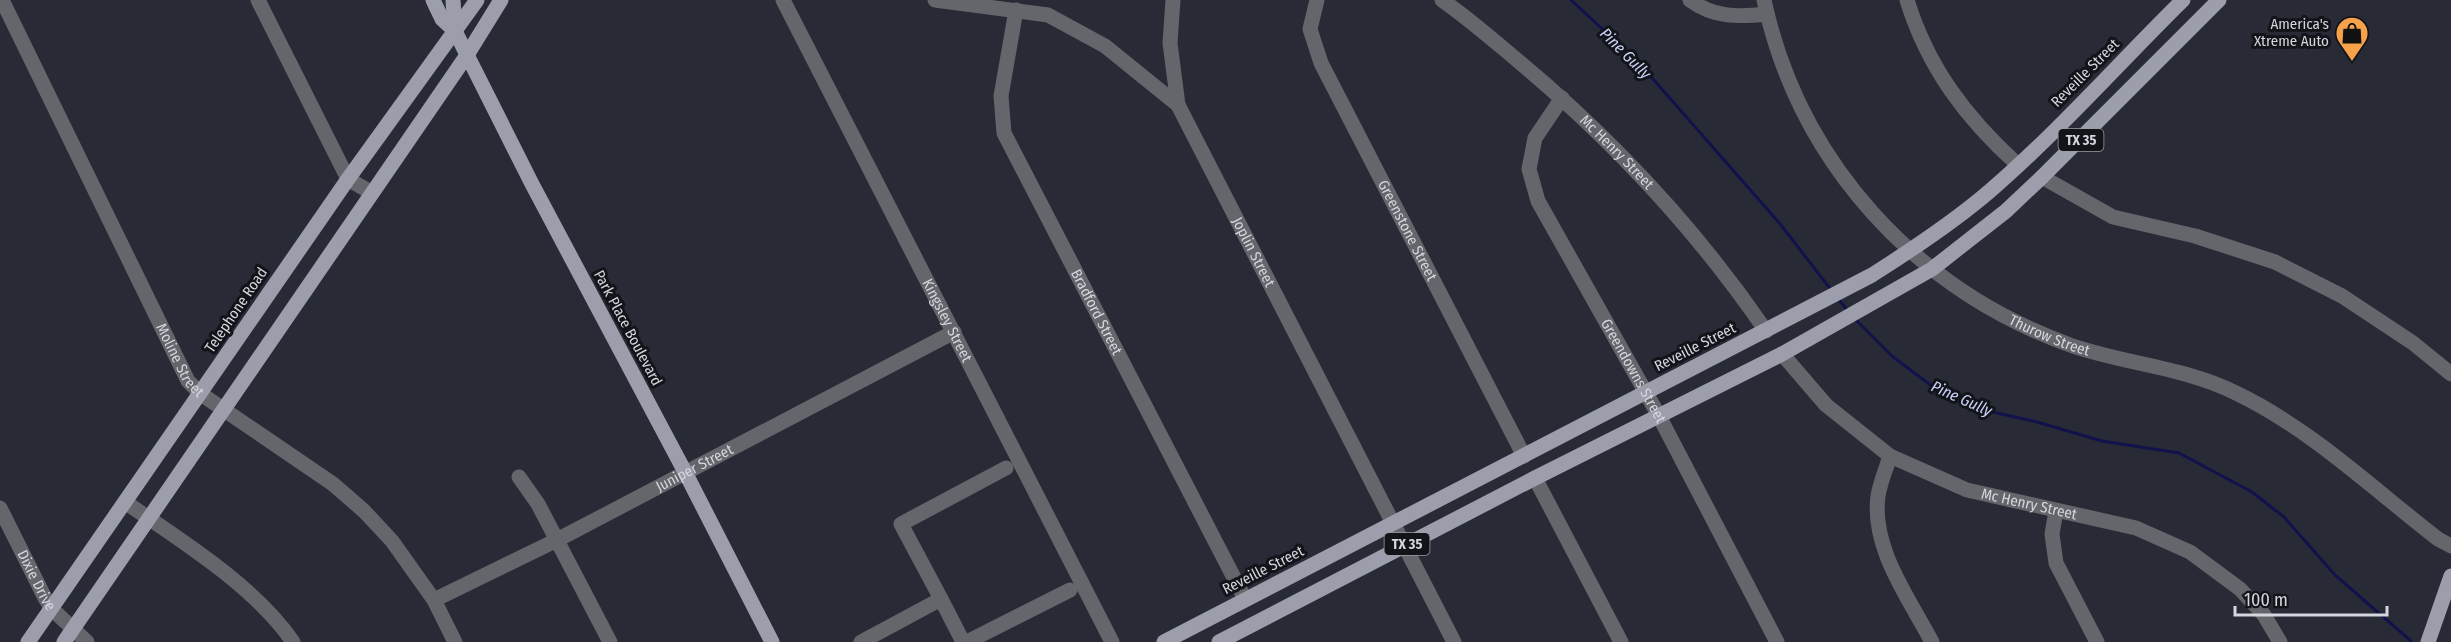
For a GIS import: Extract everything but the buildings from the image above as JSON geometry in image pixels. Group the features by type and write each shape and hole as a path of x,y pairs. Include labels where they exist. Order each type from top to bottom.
{"main road":[{"path":"433,0 442,19 455,31"},
{"path":"453,0 455,31"},
{"name":"Telephone Road","path":"28,642 348,179 477,0"},
{"path":"68,636 467,55 501,0"},
{"name":"Reveille Street","path":"1164,642 1767,331 1844,290 1910,251 1967,209 2018,165 2183,0"},
{"name":"TX 35","path":"1219,642 1535,478 1782,354 1932,268 2006,211 2219,0"},
{"name":"Park Place Boulevard","path":"455,31 532,184 685,472 772,642"},
{"path":"2117,66 2140,79"},
{"path":"278,280 302,295"},
{"path":"2428,642 2451,576"}],"street":[{"name":"Moline Street","path":"2,0 188,381 201,394 333,484 364,511 392,541 434,600 455,642"},
{"path":"258,0 348,179 372,194"},
{"name":"Kingsley Street","path":"783,0 1112,642"},
{"name":"Joplin Street","path":"935,0 1048,15 1105,46 1178,105 1454,642"},
{"path":"1173,0 1170,43 1178,105"},
{"name":"Greenstone Street","path":"1317,0 1310,29 1321,63 1524,456"},
{"name":"Mc Henry Street","path":"1442,0 1562,98 1616,149 1663,200 1767,331"},
{"path":"1690,0 1712,12 1729,16 1766,7"},
{"path":"1907,0 1917,33 1944,82 1987,136 2018,165"},
{"name":"Thurow Street","path":"1766,7 1788,81 1815,134 1864,205 1910,251 1964,294 2025,327 2089,351 2205,380 2250,400 2308,436 2438,539 2451,546"},
{"name":"Bradford Street","path":"1016,10 1001,96 1004,133 1245,599"},
{"name":"Greendowns Street","path":"1562,98 1534,138 1529,169 1538,201 1646,392 1777,642"},
{"path":"2042,177 2113,217 2195,236 2275,262 2342,296 2413,343 2451,374"},
{"name":"Juniper Street","path":"434,600 557,540 954,332"},
{"name":"Mc Henry Street","path":"1782,354 1826,405 1890,456 1967,490 2136,528 2190,552 2241,589 2264,615 2280,642"},
{"path":"1890,456 1878,495 1877,520 1881,543 1932,642"},
{"path":"1006,468 901,524 962,640 968,642 1070,590"},
{"path":"519,477 538,504 610,642"},
{"path":"1535,478 1621,642"},
{"path":"125,502 237,583 266,609 293,642"},
{"name":"Dixie Drive","path":"0,508 68,636 87,642"},
{"path":"2056,511 2052,534 2056,563 2097,642"},
{"path":"861,642 941,599"}],"waterway":[{"name":"Pine Gully","path":"1571,0 1639,63 1781,225 1832,291"},
{"name":"Pine Gully","path":"1838,299 1849,312"},
{"name":"Pine Gully","path":"1855,319 1892,356 1937,390 1979,409 2037,422 2102,441 2179,453 2252,492 2284,517 2335,575 2411,641"}],"place":[{"name":"America's Xtreme Auto","path":"2352,62"}]}
